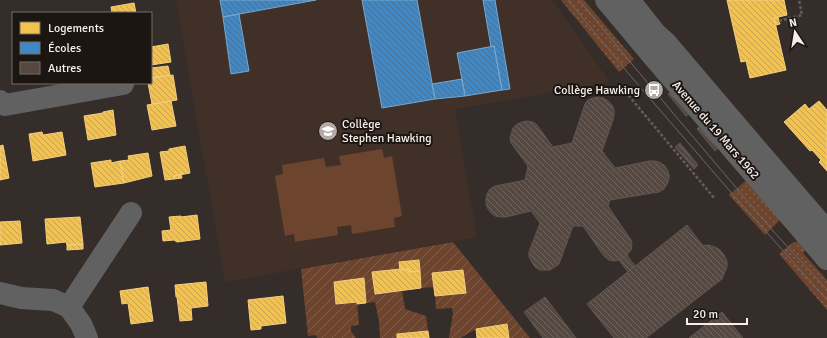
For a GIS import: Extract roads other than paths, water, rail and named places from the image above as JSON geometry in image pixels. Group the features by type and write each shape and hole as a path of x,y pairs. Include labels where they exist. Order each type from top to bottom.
{"street":[{"name":"Avenue du 19 Mars 1962","path":"606,0 827,259"},
{"name":"Avenue du 19 Mars 1962","path":"629,0 656,34 666,43 827,231"},
{"path":"0,101 6,105 123,84"},
{"path":"69,307 131,213"},
{"path":"0,293 21,298 53,300 69,307 81,324 87,338"}],"tram line":[{"path":"568,0 628,73 728,189 827,300"},
{"path":"579,0 749,203 827,290"}],"place":[{"name":"Collège Hawking","path":"654,90"},
{"name":"Collège Stephen Hawking","path":"328,131"}]}
